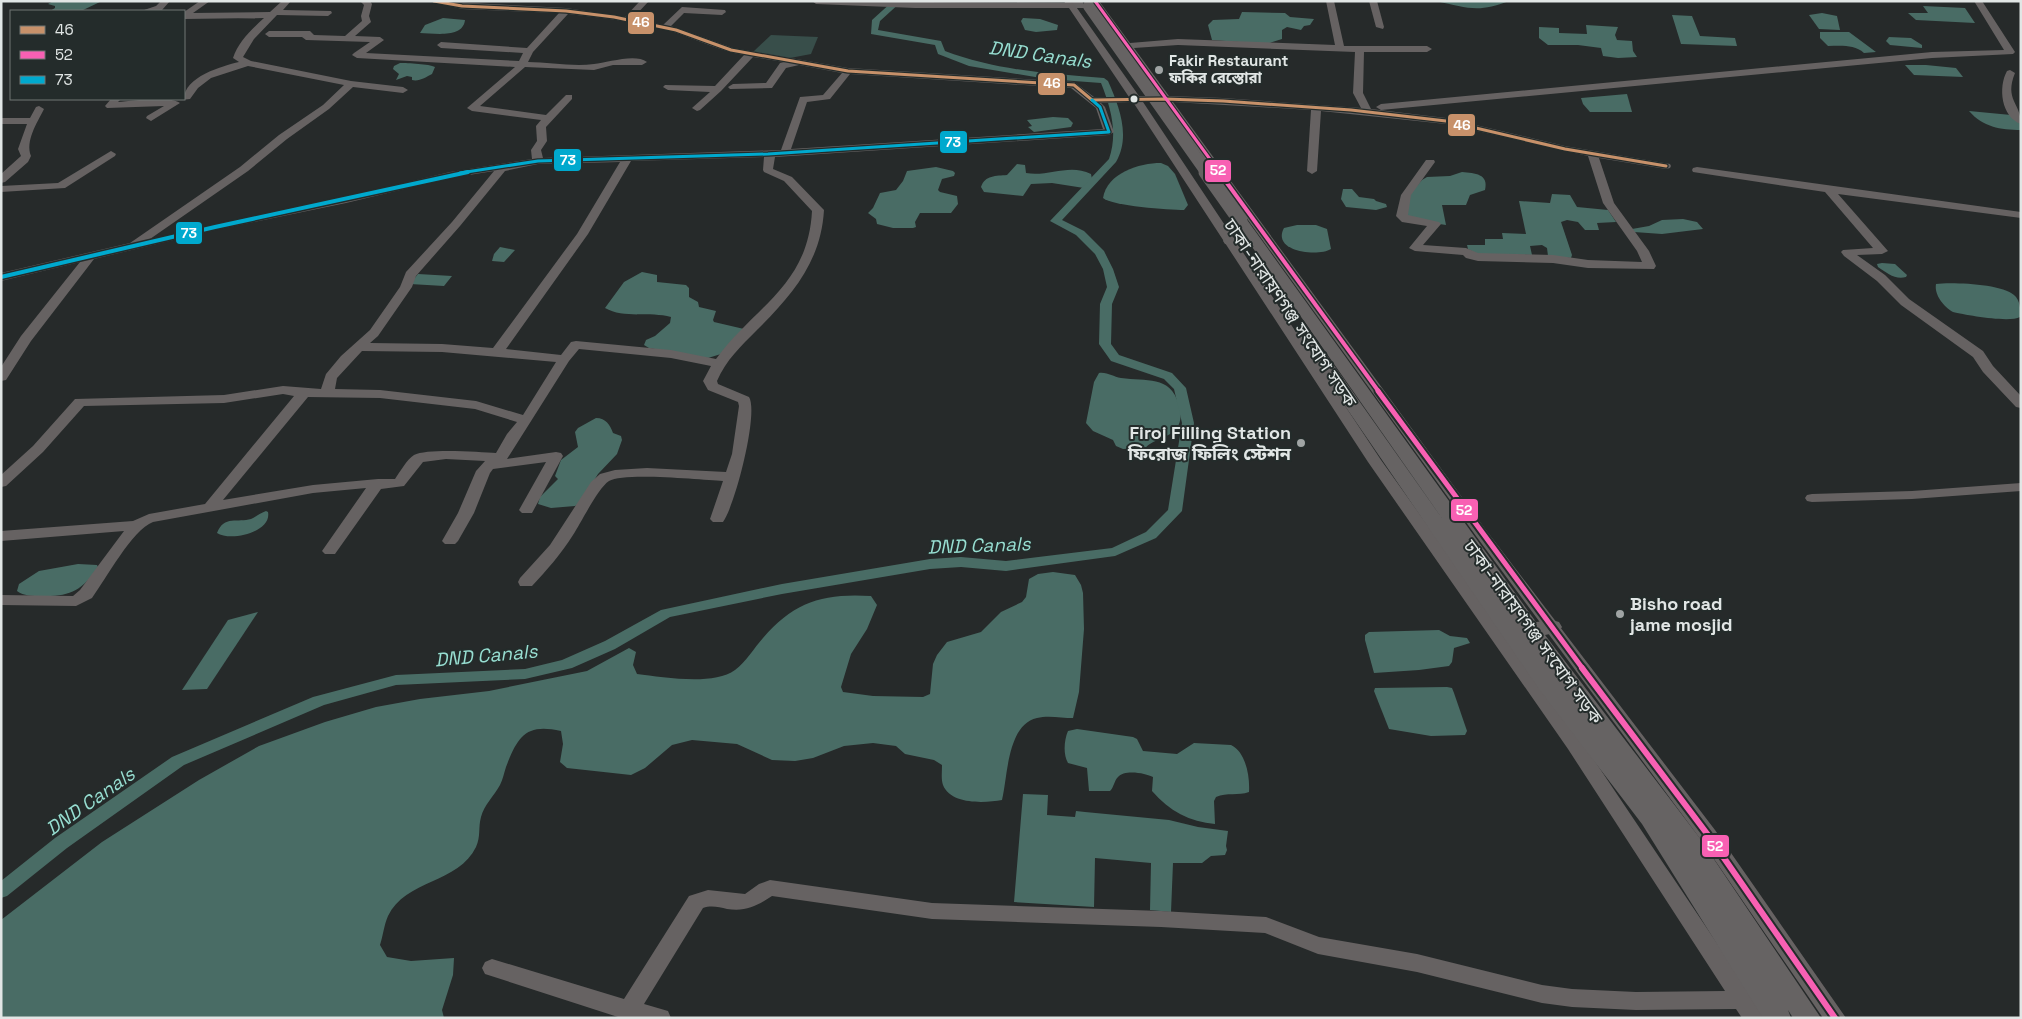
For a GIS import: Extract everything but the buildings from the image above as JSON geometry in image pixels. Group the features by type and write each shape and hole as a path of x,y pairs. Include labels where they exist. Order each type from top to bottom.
{"main road":[{"name":"ঢাকা-নারায়ণগঞ্জ সংযোগ সড়ক","path":"1081,3 1348,386 1467,582 1547,684 1582,743 1650,818 1778,1018"},
{"name":"ঢাকা-নারায়ণগঞ্জ সংযোগ সড়ক","path":"1348,386 1472,534 1530,630 1690,844 1808,1018"},
{"path":"1530,630 1552,627"}],"street":[{"path":"150,10 159,8 166,1"},
{"path":"185,14 206,1"},
{"path":"287,1 250,37 238,53 238,58 248,63 351,84 403,90"},
{"path":"348,38 367,22 365,16 368,4 364,1"},
{"path":"1,277 89,258 215,227 346,200 450,175 510,164 538,161 770,154 1109,132 1096,100 1074,85 848,71 721,47 665,27 627,19 566,12 471,7 434,1"},
{"path":"627,19 645,1"},
{"path":"695,11 704,1"},
{"path":"816,1 915,6 1081,3 1127,46 1165,98 1248,240 1348,386"},
{"path":"1330,1 1340,48"},
{"path":"1373,1 1380,27"},
{"path":"1978,1 2012,64"},
{"path":"1081,3 1106,54 1135,100 1248,240"},
{"path":"665,27 682,10 722,12"},
{"path":"546,118 472,108 522,65 529,51 566,12"},
{"path":"185,15 328,13"},
{"path":"602,25 614,17"},
{"path":"269,34 310,34 306,37 380,40 357,55 522,65 594,67 613,62 642,62"},
{"path":"1127,46 1178,42 1360,49 1427,49"},
{"path":"441,44 529,51"},
{"path":"1360,49 1358,93 1366,109"},
{"path":"2021,51 2012,64 2006,80 2006,97 2014,115 2021,121"},
{"path":"697,108 718,89 750,53"},
{"path":"1351,110 1932,55 2012,64"},
{"path":"733,87 769,86 783,65 793,65 800,61"},
{"path":"185,97 190,94 196,84 208,76 248,63"},
{"path":"785,153 803,99 821,100 828,97 848,71"},
{"path":"185,82 196,84"},
{"path":"130,248 189,205 244,169 282,137 326,107 351,84"},
{"path":"668,87 718,89"},
{"path":"538,161 536,150 542,141 541,126 546,118 568,97"},
{"path":"1096,100 1118,101 1165,98 1351,110 1446,121 1565,149 1666,166"},
{"path":"115,100 110,106 180,100"},
{"path":"151,118 180,100"},
{"path":"1,180 24,160 26,156 23,149 32,121 39,108"},
{"path":"1312,171 1316,108"},
{"path":"1,121 32,121"},
{"path":"1,189 61,186 111,154"},
{"path":"718,519 739,454 746,406 744,400 713,387 710,381 719,364 789,289 806,261 817,232 818,210 788,179 768,170 770,154"},
{"path":"1430,162 1406,195 1402,216 1406,220 1435,224 1415,248 1466,252 1470,256 1478,257 1553,259 1588,264 1650,266 1643,251 1609,203 1593,156"},
{"path":"498,352 585,229 627,159"},
{"path":"326,393 331,377 358,347 374,333 406,287 410,275 456,224 501,169 510,164"},
{"path":"1697,170 2021,215"},
{"path":"1828,189 1882,250 1847,252 1848,254 1881,278 1905,302 1978,354 1988,369 2021,404"},
{"path":"1,377 26,340 89,258"},
{"path":"450,541 466,513 483,471 493,461 504,455 514,434 526,420 564,359 576,344 654,352 719,364"},
{"path":"358,347 442,348 564,359"},
{"path":"1,483 38,449 80,402 224,400 272,391 380,394 476,405 526,420"},
{"path":"210,507 306,393"},
{"path":"1,536 136,525 149,519 188,514 210,507 313,489 378,483 390,485 399,483 419,458 426,456 493,461 556,456 527,510"},
{"path":"526,582 536,573 553,551 596,485 604,478 615,474 732,477"},
{"path":"330,551 378,483"},
{"path":"1812,498 1912,495 2021,486"},
{"path":"1,600 65,602 76,601 82,598 136,525"},
{"path":"1472,534 1552,627 1708,835 1835,1018"},
{"path":"1582,743 1754,1018"},
{"path":"628,1011 696,902 704,897 744,902 754,899 761,891 770,888 932,911 1020,916 1161,919 1266,925 1318,945 1417,963 1542,994 1572,998 1636,1001 1743,1000"},
{"path":"492,968 628,1011 660,1018"}],"shaded area":[{"path":"53,1 102,1 83,10 52,10 55,6 48,4"},
{"path":"1436,1 1509,1 1489,7 1473,8"},
{"path":"1923,6 1965,8 1975,23 1916,20 1908,13 1928,13"},
{"path":"1242,12 1285,13 1290,17 1314,19 1310,25 1304,26 1301,30 1287,27 1282,30 1282,39 1266,44 1212,40 1208,25 1213,20 1239,19"},
{"path":"1822,13 1837,16 1840,30 1819,29 1809,15"},
{"path":"1672,15 1692,16 1700,36 1735,38 1737,46 1681,44"},
{"path":"443,18 465,20 459,30 447,34 420,33 425,25"},
{"path":"1023,18 1040,19 1058,25 1057,30 1036,32 1025,30 1021,21"},
{"path":"1586,25 1618,27 1615,35 1617,40 1632,41 1633,51 1637,57 1618,58 1603,56 1601,48 1578,45 1548,45 1539,38 1539,27 1559,28 1559,33 1587,34"},
{"path":"1820,32 1849,32 1876,52 1864,53 1851,47 1828,46 1820,38"},
{"path":"771,35 818,37 811,54 790,58 753,52"},
{"path":"1889,37 1911,38 1922,45 1922,48 1890,45 1886,41"},
{"path":"400,63 423,64 435,67 432,74 420,80 412,80 412,77 407,76 396,80 399,74 393,69 394,66"},
{"path":"1905,65 1956,68 1963,77 1914,75"},
{"path":"1627,94 1632,112 1590,112 1583,104 1581,98"},
{"path":"1969,111 2011,115 2021,120 2021,130 2006,129 1986,124"},
{"path":"1053,117 1068,118 1073,123 1071,127 1034,132 1028,127 1032,126 1027,120"},
{"path":"1152,163 1161,163 1168,166 1175,174 1188,205 1184,210 1129,205 1108,201 1103,198 1111,182 1125,171"},
{"path":"1017,164 1025,165 1026,173 1075,170 1091,174 1092,179 1084,188 1052,183 1031,184 1023,196 984,192 981,187 985,180 991,177 1007,175"},
{"path":"936,167 955,173 954,176 942,179 938,190 957,196 958,204 951,213 920,213 915,222 916,227 893,228 877,224 876,219 868,213 873,208 880,193 896,190 903,181 907,171"},
{"path":"1462,172 1480,175 1485,181 1485,190 1470,195 1466,205 1442,205 1446,225 1407,219 1409,195 1422,180 1427,177 1450,176"},
{"path":"1343,189 1352,189 1359,197 1374,199 1386,204 1387,207 1376,210 1346,207 1341,199"},
{"path":"1552,194 1570,195 1577,207 1608,210 1616,222 1597,223 1599,230 1585,230 1578,222 1567,220 1561,222 1572,255 1571,258 1548,256 1547,248 1542,245 1530,246 1532,255 1477,254 1468,249 1467,245 1485,245 1485,239 1503,239 1502,233 1526,234 1519,201 1550,203"},
{"path":"1683,219 1697,222 1703,229 1662,234 1634,232 1632,229 1649,226 1662,220"},
{"path":"1297,225 1316,225 1327,229 1331,249 1307,252 1290,247 1284,243 1282,236 1284,228"},
{"path":"500,247 515,250 504,262 492,261 494,254"},
{"path":"1877,264 1895,264 1907,275 1906,277 1898,278 1888,274 1878,267"},
{"path":"642,272 657,275 657,282 686,285 689,288 689,297 698,302 699,307 716,311 714,322 744,329 721,354 708,358 649,348 644,345 646,340 655,336 670,323 671,317 620,313 605,308 624,282"},
{"path":"418,274 452,276 444,286 410,284"},
{"path":"1953,283 1988,286 2008,291 2019,302 2020,317 1997,319 1953,312 1940,300 1936,284"},
{"path":"1099,373 1121,378 1156,381 1170,388 1179,405 1180,419 1177,428 1145,448 1123,449 1116,446 1113,440 1093,431 1086,423 1094,382"},
{"path":"596,418 605,421 613,433 621,436 622,440 617,454 598,474 580,503 575,506 551,508 538,504 540,497 558,479 555,476 561,460 578,447 575,432 578,428"},
{"path":"266,511 268,512 268,519 257,530 240,536 223,536 217,533 220,527 227,522 251,519"},
{"path":"78,564 97,565 98,567 86,582 74,591 51,596 28,595 17,591 19,584 39,571"},
{"path":"1053,572 1075,575 1083,593 1084,629 1079,692 1073,718 1041,717 1027,723 1020,730 1014,740 1002,800 978,802 953,796 947,792 943,785 942,765 934,760 905,754 896,746 873,743 844,746 813,758 795,761 772,760 737,744 692,740 672,745 645,768 631,775 567,768 560,762 563,744 561,731 539,729 525,734 515,747 500,785 482,813 478,843 468,859 457,868 407,895 396,904 387,919 380,945 387,957 411,961 454,958 453,975 442,1010 444,1018 1,1018 1,920 102,842 199,780 259,746 325,722 376,707 420,699 489,691 587,671 629,648 636,652 633,665 637,674 688,679 714,678 726,675 739,667 763,638 786,616 811,602 838,596 871,596 877,605 867,629 851,654 841,687 843,692 873,696 923,697 930,694 933,664 947,642 981,632 1001,612 1022,602 1026,597 1029,579 1038,574"},
{"path":"258,612 207,689 182,690 228,620"},
{"path":"1439,630 1450,636 1467,638 1470,643 1454,648 1452,662 1449,666 1374,673 1365,640 1365,635 1369,632"},
{"path":"1375,688 1452,688 1454,693 1467,731 1465,735 1431,736 1389,729 1374,691"},
{"path":"1077,729 1133,737 1137,739 1143,751 1177,754 1194,743 1231,745 1236,748 1244,759 1248,772 1249,792 1216,797 1214,801 1215,824 1197,821 1173,810 1152,791 1153,777 1145,774 1125,773 1117,779 1110,791 1089,791 1087,768 1068,763 1065,756 1065,743 1068,731"},
{"path":"1023,794 1048,795 1047,815 1075,817 1076,811 1169,820 1198,827 1228,831 1227,850 1225,855 1211,856 1202,863 1173,863 1171,912 1150,910 1151,863 1095,858 1094,907 1014,902"}],"waterway":[{"name":"DND Canals","path":"1,891 61,843 178,761 319,701 396,680 525,674 566,664 610,645 666,613 782,589 930,564 961,562 1006,566 1115,552 1151,535 1175,511 1188,423 1180,388 1168,376 1115,358 1105,344 1106,304 1113,287 1108,269 1100,253 1080,233 1055,221 1113,160 1117,150 1117,120 1112,100 1104,81 1047,76 969,63 941,52 938,43 874,32 876,20 898,1"}],"transit line":[{"name":"46","path":"434,1 462,6 566,11 614,17 676,30 731,50 848,71 1074,85 1092,100 1165,99 1223,101 1351,110 1446,121 1565,149 1666,166"},
{"name":"52","path":"1095,1 1481,533 1708,835 1835,1018"},
{"name":"73","path":"1,277 450,175 538,161 768,154 1109,132 1100,107 1092,100"}],"place":[{"name":"Fakir Restaurant ফকির রেস্তোরা","path":"1159,70"},
{"name":"Firoj Filling Station ফিরোজ ফিলিং স্টেশন","path":"1301,443"},
{"name":"Bisho road jame mosjid","path":"1620,614"}]}
